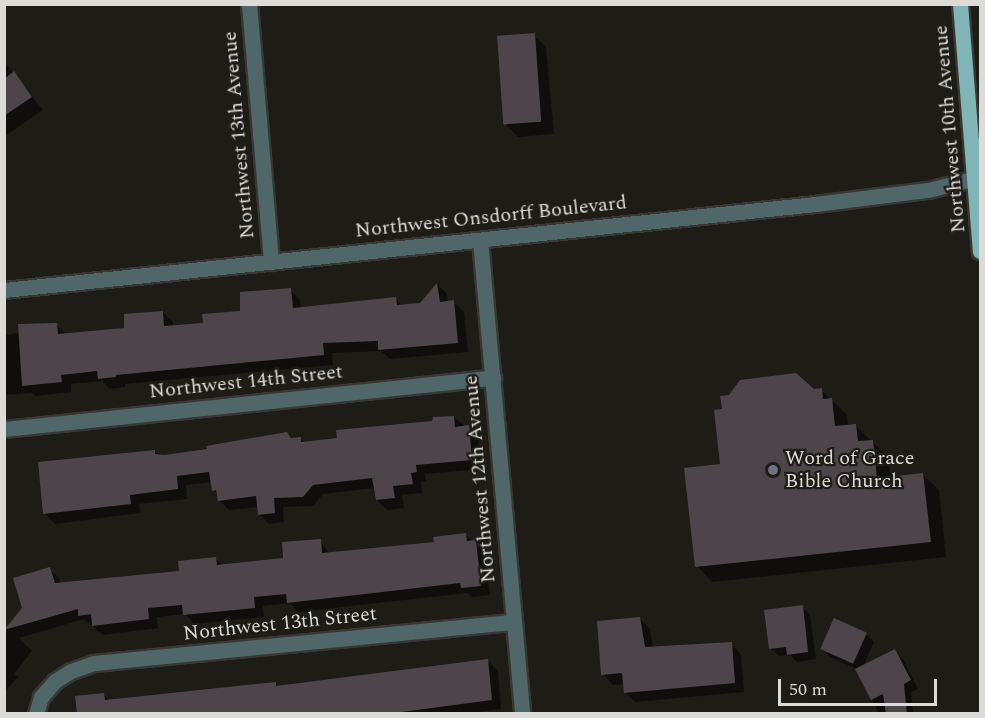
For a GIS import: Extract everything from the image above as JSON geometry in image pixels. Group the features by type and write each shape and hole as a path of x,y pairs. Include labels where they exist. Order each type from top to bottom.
{"main road":[{"name":"Northwest 10th Avenue","path":"960,4 978,178 981,251"}],"street":[{"name":"Northwest 13th Avenue","path":"249,4 271,262"},
{"name":"Northwest Onsdorff Boulevard","path":"4,290 827,202 928,190 978,178"},
{"name":"Northwest 12th Avenue","path":"480,240 522,714"},
{"name":"Northwest 14th Street","path":"4,429 492,378"},
{"name":"Northwest 13th Street","path":"36,714 41,697 55,681 71,671 93,663 514,622"}],"building":[{"path":"535,33 541,122 503,124 497,36"},
{"path":"14,71 32,97 4,116 4,79"},
{"path":"437,283 440,302 454,300 458,343 378,350 378,341 323,343 324,355 116,375 116,377 98,379 97,371 61,375 62,382 22,386 18,324 57,323 58,334 124,328 124,314 163,311 164,326 203,323 202,314 240,311 240,292 291,288 293,308 396,297 397,305 420,303"},
{"name":"Word of Grace Bible Church","path":"796,373 814,389 822,388 823,399 832,398 835,426 856,424 858,441 873,440 877,478 923,473 931,542 695,567 684,468 720,464 714,410 722,409 720,396 729,395 740,380"},
{"path":"454,416 455,427 469,425 472,460 416,465 417,472 411,473 413,484 393,486 395,498 376,500 372,478 313,485 303,497 274,498 275,513 258,515 256,496 218,501 216,490 212,491 209,472 177,476 178,489 130,495 131,504 43,514 38,462 155,450 155,454 165,455 207,449 206,446 287,432 291,438 301,437 301,442 337,438 336,430 432,421 433,417"},
{"path":"466,533 467,541 476,540 481,586 461,588 460,583 287,603 286,594 254,597 255,608 183,615 182,605 148,608 149,619 92,626 91,614 78,616 78,609 4,630 22,608 13,578 50,567 55,583 179,571 178,561 216,557 217,565 283,558 282,542 321,539 322,553 434,542 433,537"},
{"path":"803,605 808,652 787,655 786,647 769,649 764,610"},
{"path":"640,617 645,647 732,642 735,683 624,693 622,673 601,675 597,621"},
{"path":"834,618 867,633 853,664 820,649"},
{"path":"895,649 911,680 904,684 907,714 886,714 883,694 871,700 855,669"},
{"path":"488,659 492,700 386,714 77,714 75,696 104,693 105,700 276,682 276,686"}],"place":[{"name":"Word of Grace Bible Church","path":"773,470"}]}
